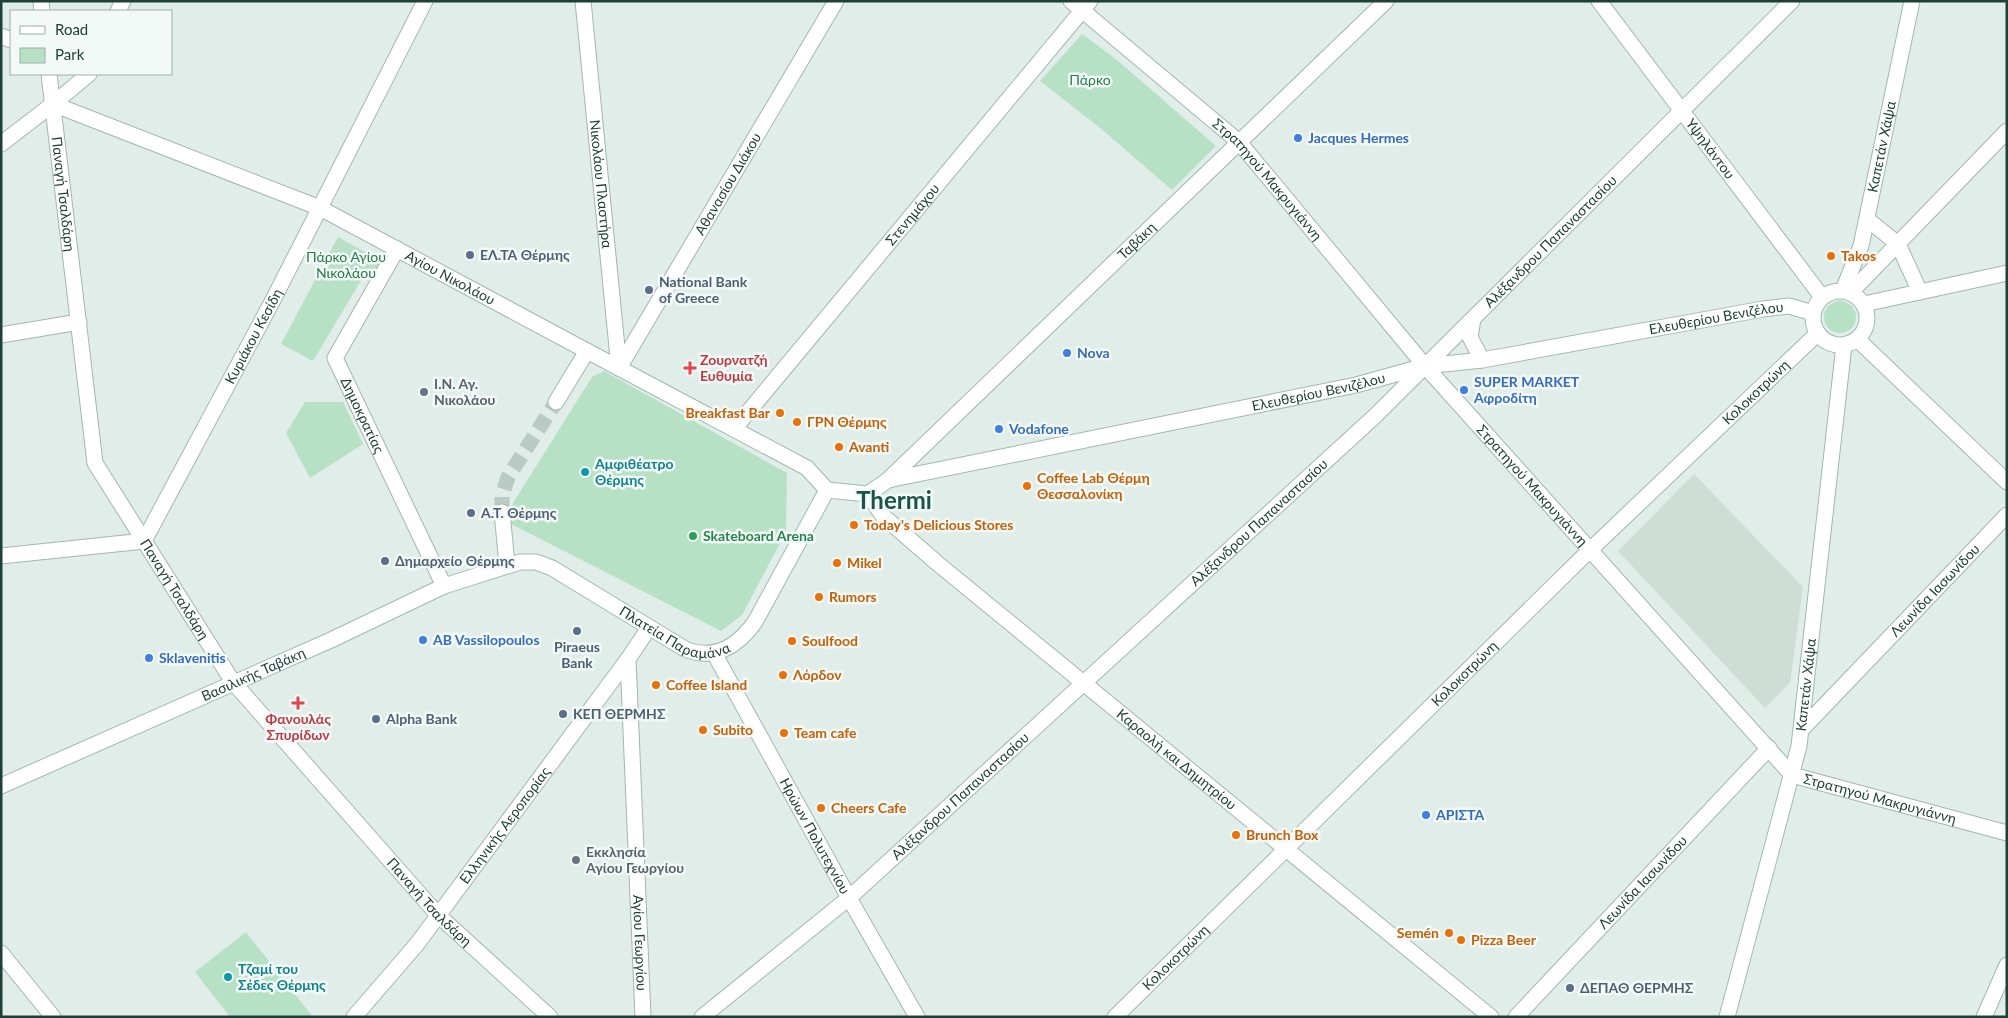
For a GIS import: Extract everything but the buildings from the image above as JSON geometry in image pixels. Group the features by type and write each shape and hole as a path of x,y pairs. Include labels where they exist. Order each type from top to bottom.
{"street":[{"name":"Κυριάκου Κεσίδη","path":"144,541 320,208 424,1"},
{"name":"Νικολάου Πλαστήρα","path":"584,1 619,368"},
{"name":"Αθανασίου Διάκου","path":"619,368 836,1"},
{"name":"Ταβάκη","path":"888,480 1386,1"},
{"name":"Υψηλάντου","path":"1599,1 1822,297"},
{"name":"Αλέξανδρου Παπαναστασίου","path":"702,1017 849,898 1375,416 1683,112 1792,1"},
{"name":"Καπετάν Χάψα","path":"1847,291 1861,246 1912,1"},
{"name":"Στρατηγού Μακρυγιάννη","path":"1082,4 1239,142 1425,366 1792,775 2007,833"},
{"name":"Στενημάχου","path":"734,429 1082,4"},
{"name":"Παναγή Τσαλδάρη","path":"49,75 95,463 233,682 438,915 550,1017"},
{"path":"1,144 88,75"},
{"name":"Αγίου Νικολάου","path":"53,104 320,208 807,468 828,490"},
{"path":"1847,291 1898,244 2007,131"},
{"path":"1867,219 1898,244 1920,292"},
{"name":"Δημοκρατίας","path":"397,249 334,358 444,586"},
{"path":"1864,304 2007,273"},
{"path":"1835,290 1847,291 1864,304 1867,316 1865,329 1850,342 1829,342 1814,327 1813,312 1816,304 1822,297 1835,290"},
{"name":"Ελευθερίου Βενιζέλου","path":"868,494 888,480 1356,385 1425,366 1482,360 1763,309 1790,306 1800,307 1813,312"},
{"path":"1473,319 1470,337 1482,360"},
{"path":"1,335 78,322"},
{"name":"Κολοκοτρώνη","path":"1115,1017 1590,550 1818,333"},
{"name":"Καπετάν Χάψα","path":"1727,1017 1792,775 1802,729 1850,342"},
{"path":"1850,342 2007,482"},
{"path":"556,402 588,350"},
{"path":"828,490 868,494"},
{"name":"Πλατεία Παραμάνα","path":"507,565 528,561 545,564 649,628 692,651 714,653 734,644 752,626 828,490"},
{"name":"Καραολή και Δημητρίου","path":"868,494 883,516 930,557 1491,1017"},
{"path":"502,512 507,565"},
{"name":"Λεωνίδα Ιασωνίδου","path":"1802,729 2007,515"},
{"path":"1,556 144,541"},
{"name":"Βασιλικής Ταβάκη","path":"1,786 331,640 444,586 507,565"},
{"name":"Ελληνικής Αεροπορίας","path":"354,1017 411,951 649,628"},
{"name":"Ηρώων Πολυτεχνίου","path":"714,653 849,898 918,1017"},
{"name":"Αγίου Γεωργίου","path":"628,659 643,1017"},
{"name":"Λεωνίδα Ιασωνίδου","path":"1516,1017 1769,748"},
{"path":"1,953 52,1017"},
{"path":"1984,1017 2007,965"}],"shaded area":[{"path":"1694,474 1803,587 1790,683 1765,708 1618,551"}],"green space":[{"name":"Πάρκο","path":"1082,34 1117,60 1216,146 1172,190 1099,127 1040,81"},
{"name":"Πάρκο Αγίου Νικολάου","path":"338,237 381,261 373,276 366,272 313,361 281,344"},
{"path":"1840,301 1846,302 1851,306 1855,311 1855,323 1851,328 1846,332 1840,333 1834,332 1829,328 1825,323 1824,317 1825,311 1829,306 1834,302"},
{"path":"604,371 787,473 786,532 742,615 721,631 509,523 508,511 592,377"},
{"path":"305,402 343,402 363,444 310,478 286,433"},
{"path":"246,932 313,1017 230,1017 195,972"}],"tunnel":[{"path":"502,512 502,496 508,477 556,402"}],"place":[{"name":"Jacques Hermes","path":"1298,138"},
{"name":"ΕΛ.ΤΑ Θέρμης","path":"470,255"},
{"name":"Takos","path":"1831,256"},
{"name":"National Bank of Greece","path":"649,290"},
{"name":"Nova","path":"1067,353"},
{"name":"Ζουρνατζή Ευθυμία","path":"690,368"},
{"name":"SUPER MARKET Αφροδίτη","path":"1464,390"},
{"name":"Ι.Ν. Αγ. Νικολάου","path":"424,392"},
{"name":"Breakfast Bar","path":"780,413"},
{"name":"ΓΡΝ Θέρμης","path":"797,422"},
{"name":"Vodafone","path":"999,429"},
{"name":"Avanti","path":"839,447"},
{"name":"Αμφιθέατρο Θέρμης","path":"585,472"},
{"name":"Coffee Lab Θέρμη Θεσσαλονίκη","path":"1027,486"},
{"name":"Α.Τ. Θέρμης","path":"471,513"},
{"name":"Today's Delicious Stores","path":"854,525"},
{"name":"Skateboard Arena","path":"693,536"},
{"name":"Δημαρχείο Θέρμης","path":"385,561"},
{"name":"Mikel","path":"837,563"},
{"name":"Rumors","path":"819,597"},
{"name":"Piraeus Bank","path":"577,631"},
{"name":"AB Vassilopoulos","path":"423,640"},
{"name":"Soulfood","path":"792,641"},
{"name":"Sklavenitis","path":"149,658"},
{"name":"Λόρδον","path":"783,675"},
{"name":"Coffee Island","path":"656,685"},
{"name":"Φανουλάς Σπυρίδων","path":"298,703"},
{"name":"ΚΕΠ ΘΕΡΜΗΣ","path":"563,714"},
{"name":"Alpha Bank","path":"376,719"},
{"name":"Subito","path":"703,730"},
{"name":"Team cafe","path":"784,733"},
{"name":"Cheers Cafe","path":"821,808"},
{"name":"ΑΡΙΣΤΑ","path":"1426,815"},
{"name":"Brunch Box","path":"1236,835"},
{"name":"Εκκλησία Αγίου Γεωργίου","path":"576,860"},
{"name":"Semén","path":"1449,933"},
{"name":"Pizza Beer","path":"1461,940"},
{"name":"Τζαμί του Σέδες Θέρμης","path":"228,977"},
{"name":"ΔΕΠΑΘ ΘΕΡΜΗΣ","path":"1570,988"}],"district":[{"name":"Thermi","path":"894,501"}]}
